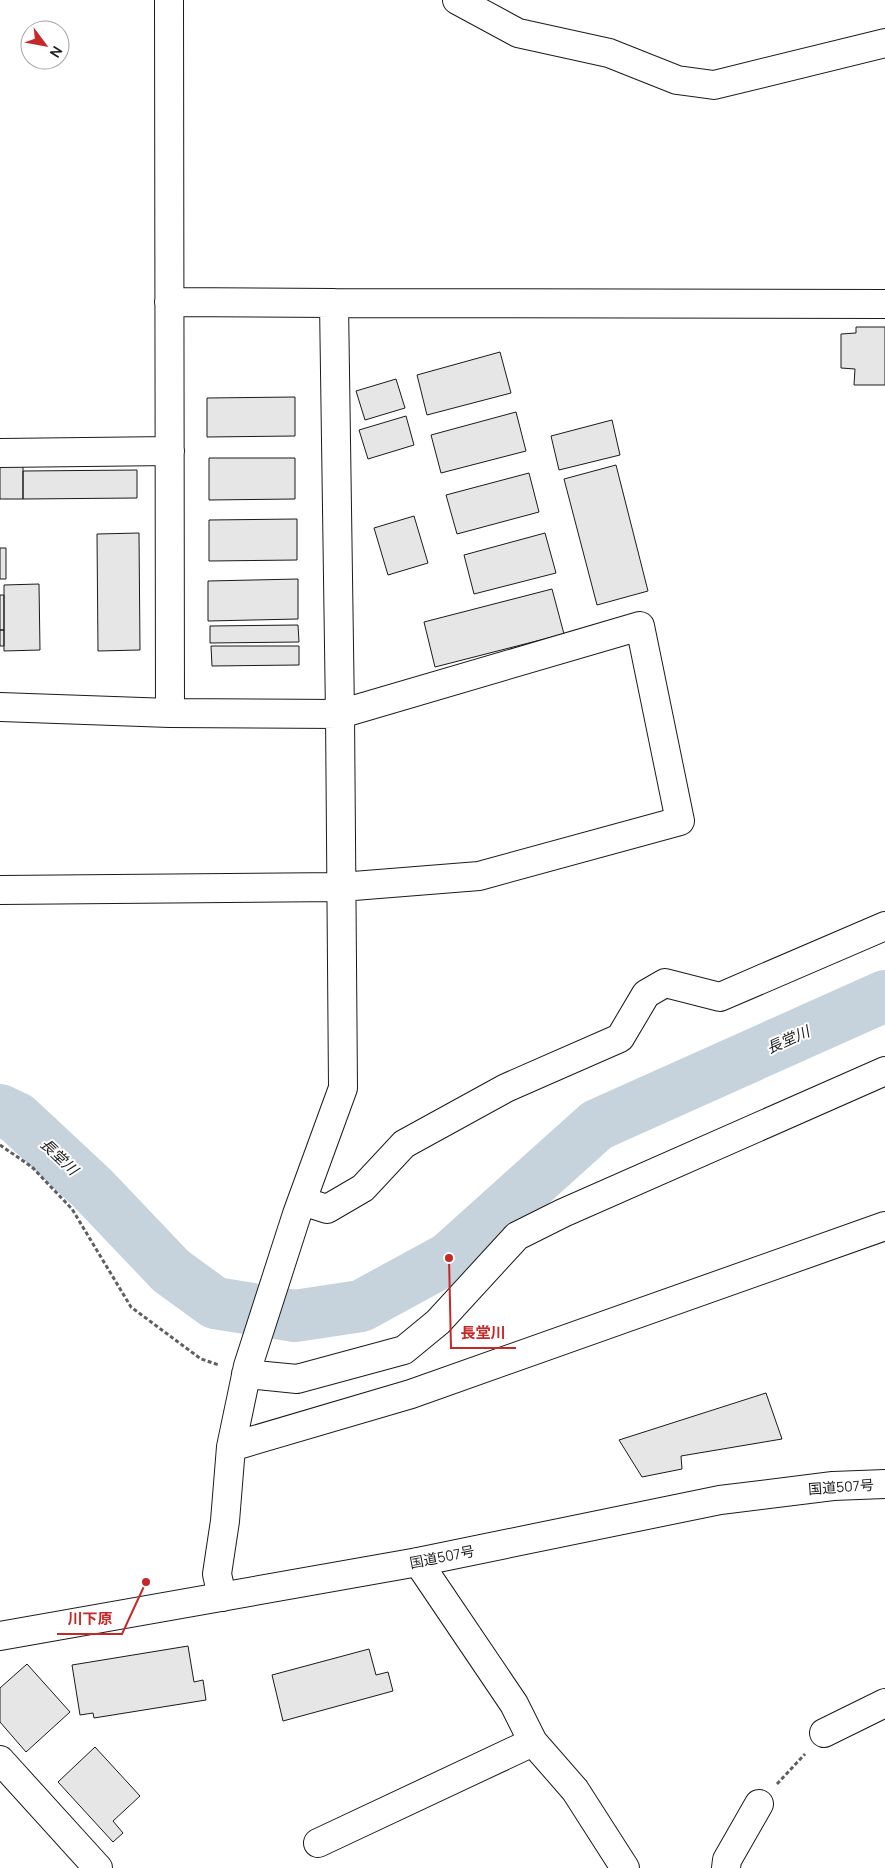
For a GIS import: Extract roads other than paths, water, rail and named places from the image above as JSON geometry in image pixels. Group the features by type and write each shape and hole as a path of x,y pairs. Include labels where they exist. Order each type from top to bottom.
{"main road":[{"path":"169,0 170,713"},
{"path":"457,0 518,33 609,54 677,80 714,85 885,43"},
{"path":"170,302 885,304"},
{"path":"222,1597 217,1574 225,1521 231,1447 247,1370 299,1207 343,1088 334,303"},
{"path":"0,453 170,451"},
{"path":"0,707 170,713 340,714 640,626 680,821 479,876 341,887 0,890"},
{"path":"299,1207 327,1209 363,1188 404,1144 506,1088 620,1038 646,994 665,983 720,996 885,926"},
{"path":"247,1370 296,1379 404,1350 438,1322 517,1236 563,1213 885,1071"},
{"path":"231,1447 411,1394 885,1226"},
{"name":"国道507号","path":"0,1636 418,1562 720,1500 833,1486 885,1484"},
{"path":"418,1562 514,1704 533,1742 575,1790 625,1868"},
{"path":"824,1734 885,1703"},
{"path":"318,1843 533,1742"},
{"path":"0,1760 98,1868"},
{"path":"726,1868 728,1860 759,1804"}],"waterway":[{"name":"長堂川","path":"0,1110 17,1118 92,1188 171,1271 215,1303 295,1316 361,1306 449,1258 597,1125 885,996"}],"place":[{"name":"長堂川","path":"449,1258"},
{"name":"川下原","path":"146,1582"}]}
